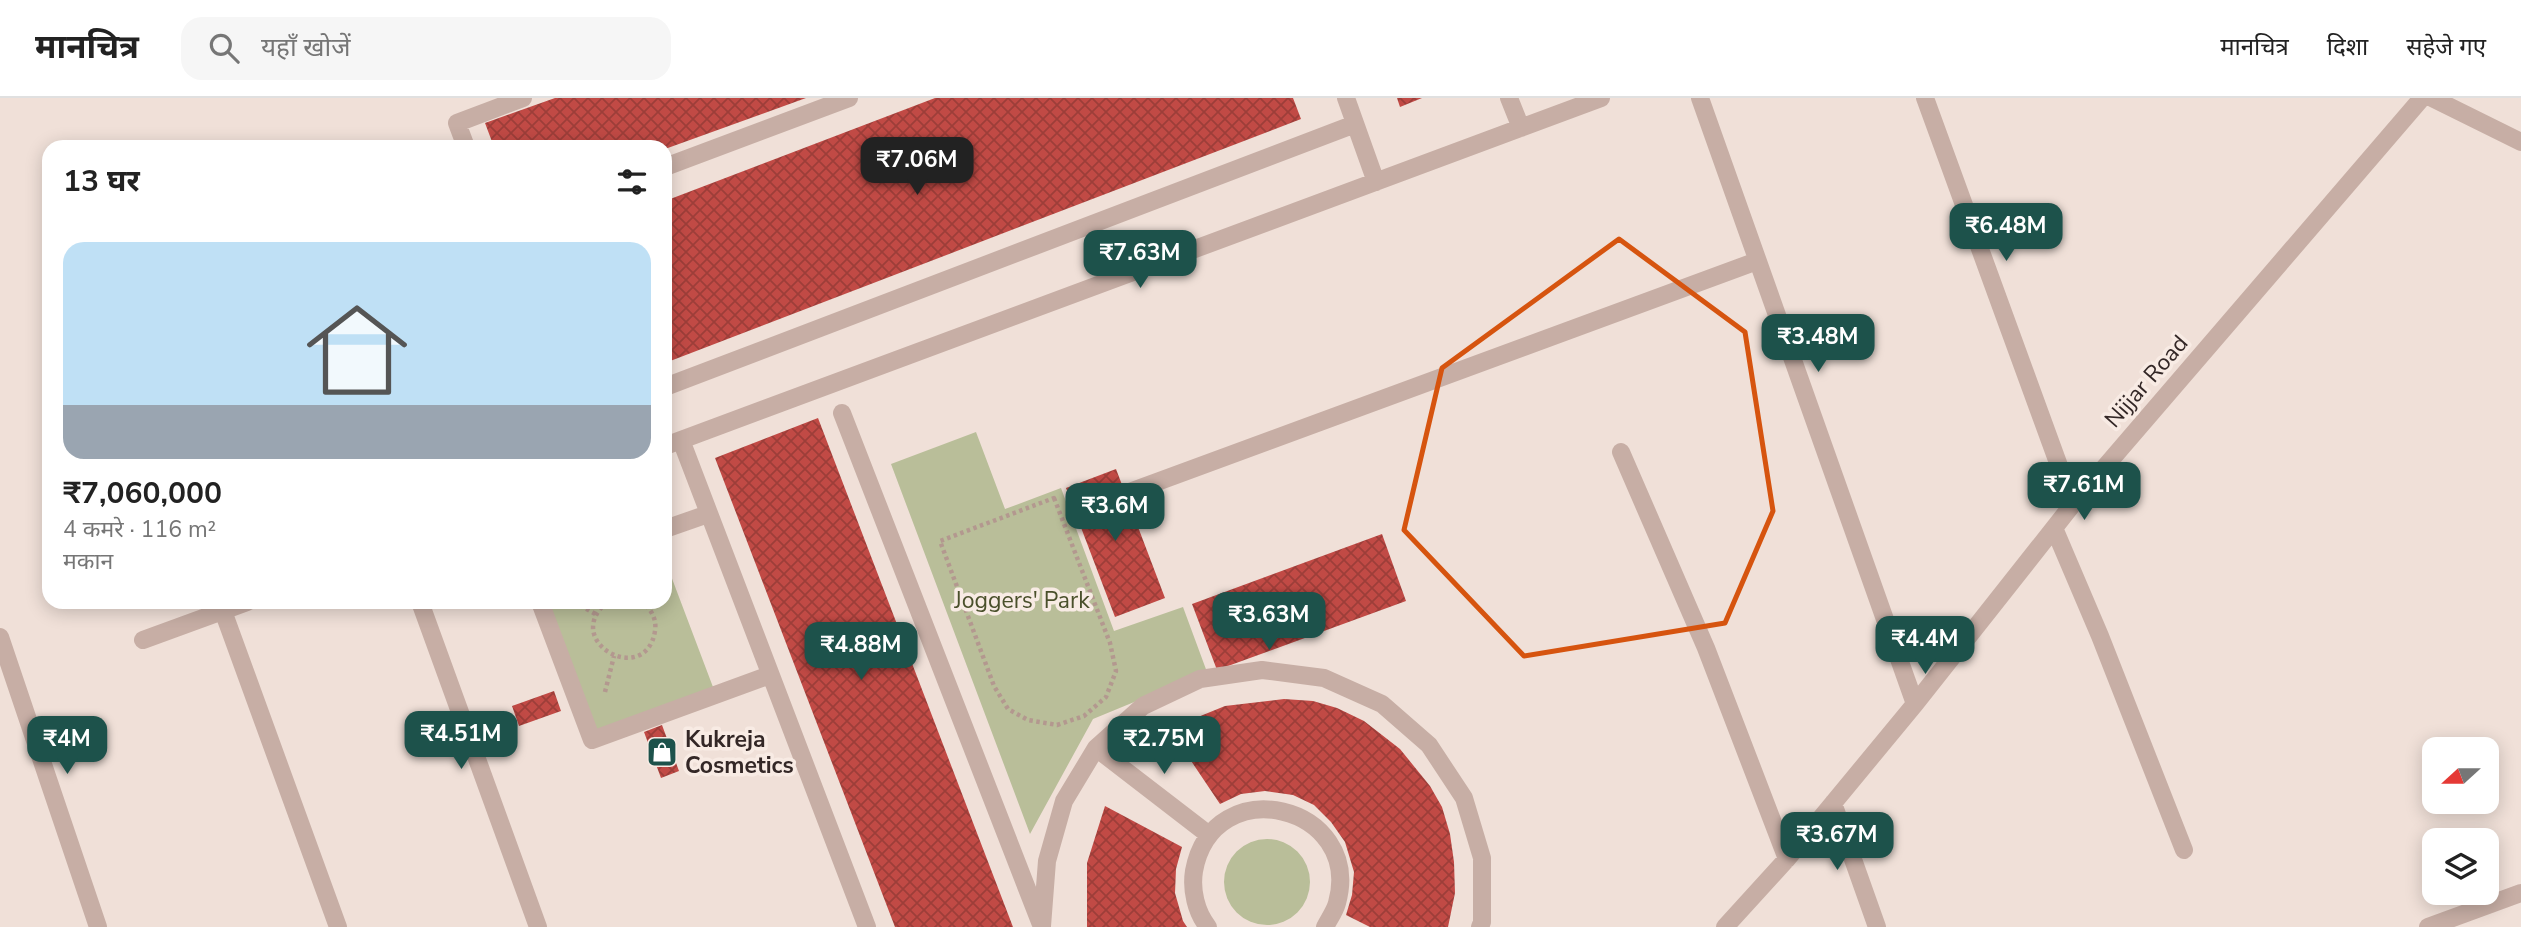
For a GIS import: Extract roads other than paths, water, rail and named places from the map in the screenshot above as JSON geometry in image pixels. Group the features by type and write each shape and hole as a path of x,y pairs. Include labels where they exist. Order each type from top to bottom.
{"street":[{"path":"463,140 457,122 523,98"},
{"path":"672,164 822,103 849,98"},
{"path":"1346,98 1376,182"},
{"path":"1509,98 1521,128"},
{"path":"867,927 708,514 673,443 1601,98"},
{"path":"1700,98 1915,704"},
{"path":"1925,98 2073,504"},
{"name":"Nijjar Road","path":"1725,927 1787,859 1915,704 2073,504 2422,98"},
{"path":"2432,98 2521,142"},
{"path":"672,384 1355,124"},
{"path":"1126,493 1757,261"},
{"path":"842,413 1042,927"},
{"path":"1621,452 1706,648 1787,859"},
{"path":"672,527 708,514"},
{"path":"2054,528 2184,849"},
{"path":"143,640 228,609"},
{"path":"423,609 538,927"},
{"path":"543,609 592,740 770,675"},
{"path":"223,611 338,927"},
{"path":"0,638 8,690 98,927"},
{"path":"1042,927 1047,861 1064,801 1096,748 1143,706 1199,680 1262,670 1324,678 1382,704 1429,745 1464,798 1482,858 1480,927"},
{"path":"1096,748 1209,835"},
{"path":"1833,803 1877,927"},
{"path":"1208,927 1195,903 1192,880 1197,857 1209,835 1228,818 1252,809 1277,808 1301,817 1322,832 1335,854 1341,878 1337,904 1325,927"},
{"path":"2428,927 2521,893"}],"place":[{"name":"Kukreja Cosmetics","path":"662,752"}],"park label":[{"name":"Joggers' Park","path":"1022,600"}]}
